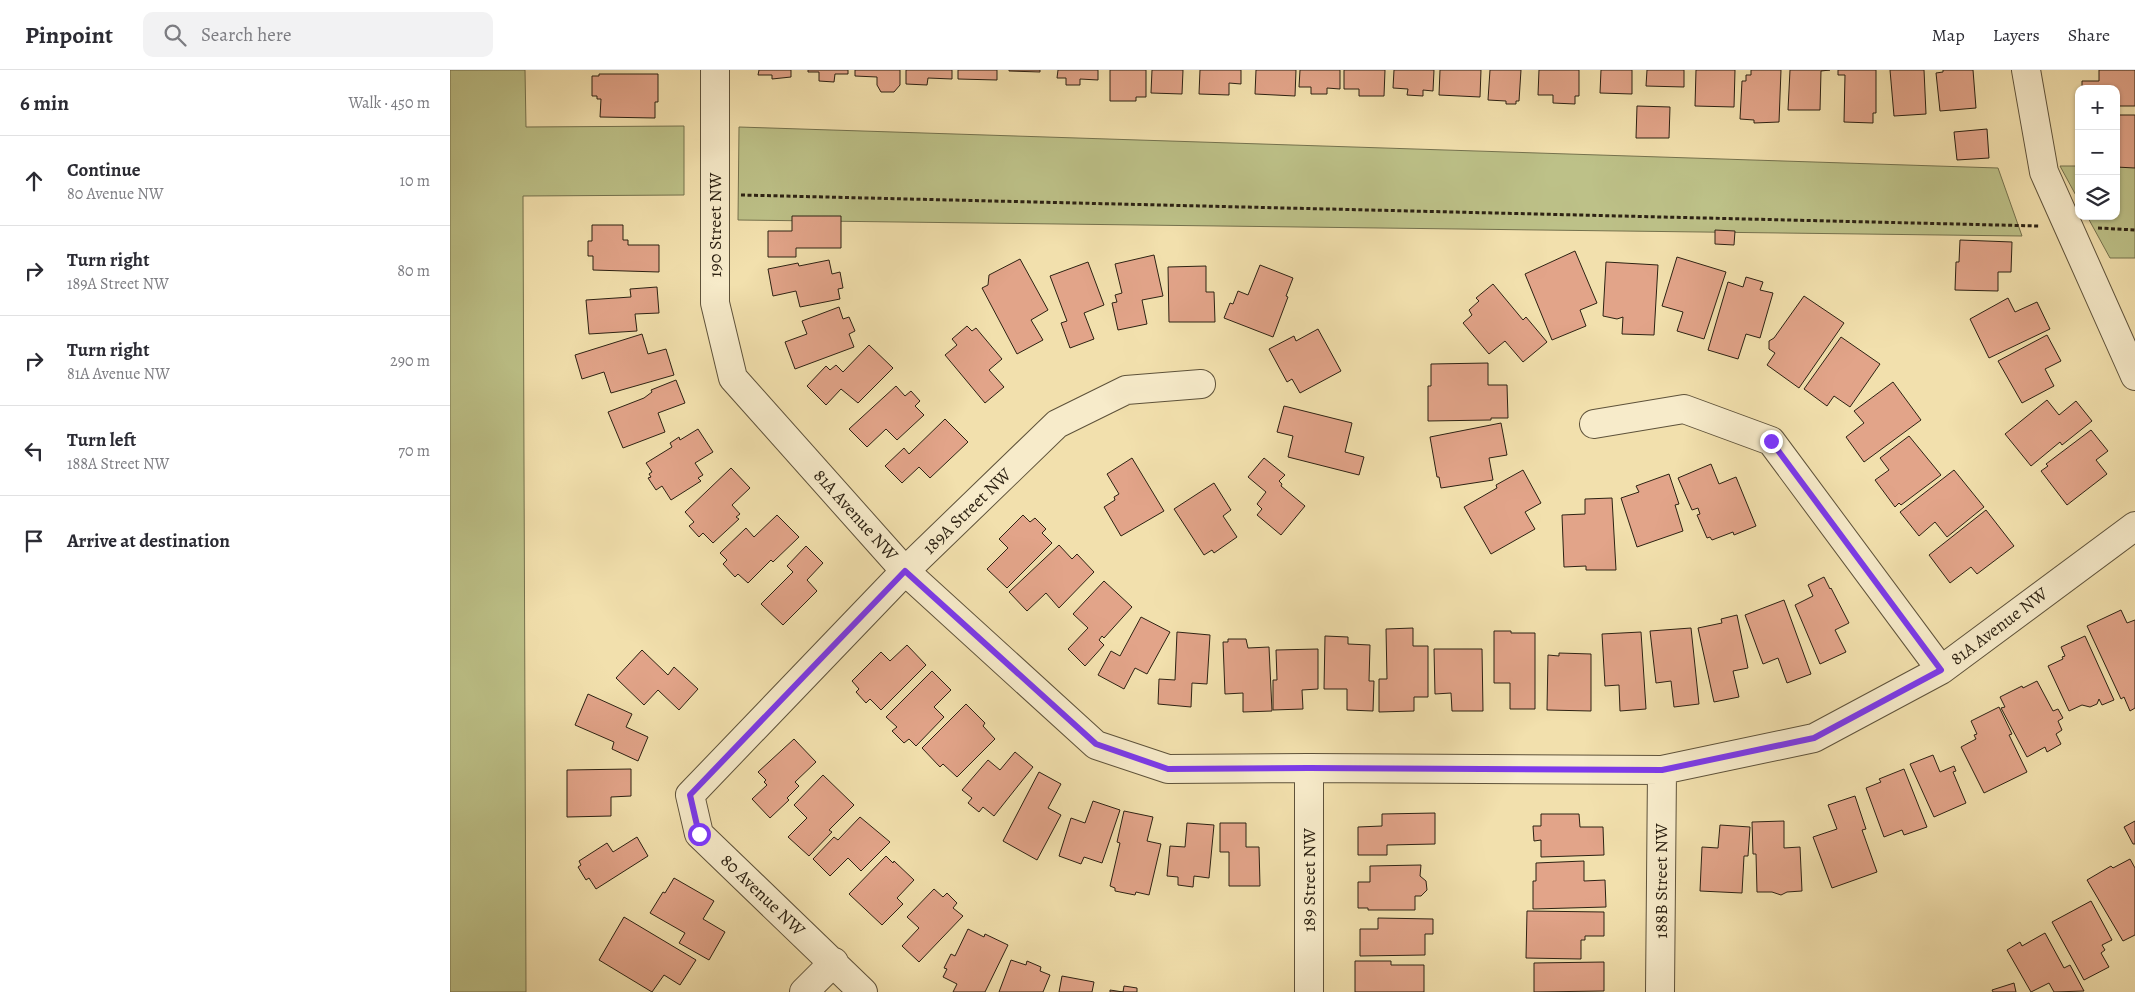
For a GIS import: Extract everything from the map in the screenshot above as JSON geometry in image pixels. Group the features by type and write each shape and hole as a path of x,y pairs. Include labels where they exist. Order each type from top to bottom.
{"street":[{"name":"190 Street NW","path":"716,70 715,304 734,378"},
{"path":"2026,70 2044,172 2135,376"},
{"name":"81A Avenue NW","path":"734,378 905,571 1096,744 1168,769 1662,770 1814,738 1941,670 2135,526"},
{"name":"189A Street NW","path":"690,795 905,571 1057,424 1126,390 1200,384"},
{"path":"1594,424 1684,409 1771,441 1941,670"},
{"name":"189 Street NW","path":"1309,768 1309,992"},
{"name":"188B Street NW","path":"1660,992 1662,770"},
{"name":"80 Avenue NW","path":"690,795 699,834 863,992"},
{"path":"804,992 834,962"}],"path":[{"path":"716,195 2135,230"}],"green space":[{"path":"450,70 525,70 526,127 684,126 684,195 523,196 526,992 450,992"},
{"path":"739,127 1998,168 2022,236 738,220"},
{"path":"2060,166 2075,166 2075,194"},
{"path":"2120,166 2135,166 2135,258 2110,258 2089,220 2120,220"}],"building":[{"path":"759,70 791,70 791,77 772,79 772,75 758,75"},
{"path":"808,70 848,70 848,74 835,74 834,82 819,81 819,72 808,72"},
{"path":"855,70 900,70 900,85 894,92 881,92 877,85 877,77 855,76"},
{"path":"906,70 952,70 952,79 928,78 927,85 906,84"},
{"path":"958,70 997,70 997,80 958,79"},
{"path":"1040,70 1040,72 1009,71"},
{"path":"1058,70 1098,70 1098,80 1080,79 1080,85 1066,85 1066,78 1057,78"},
{"path":"1110,70 1146,70 1146,97 1136,97 1136,101 1110,101"},
{"path":"1152,70 1183,70 1182,94 1151,93"},
{"path":"1200,70 1241,70 1241,84 1229,83 1229,95 1199,94"},
{"path":"1256,70 1296,70 1295,96 1255,94"},
{"path":"1300,70 1340,70 1340,89 1327,88 1327,94 1311,94 1311,87 1299,87"},
{"path":"1344,70 1385,70 1384,96 1359,96 1359,89 1344,89"},
{"path":"1394,70 1434,70 1433,91 1423,90 1423,96 1407,95 1408,89 1393,88"},
{"path":"1440,70 1481,70 1480,97 1439,95"},
{"path":"1490,70 1521,70 1519,101 1516,101 1516,104 1506,104 1506,101 1488,100"},
{"path":"1539,70 1579,70 1579,96 1575,96 1575,104 1553,103 1553,95 1538,95"},
{"path":"1601,70 1632,70 1632,94 1600,93"},
{"path":"1647,70 1684,70 1684,87 1646,86"},
{"path":"1696,70 1735,70 1734,107 1695,106"},
{"path":"1751,70 1781,70 1779,122 1754,123 1754,120 1740,119 1742,81 1746,81 1746,75 1751,75"},
{"path":"1790,70 1830,70 1821,71 1820,110 1788,110"},
{"path":"1838,70 1876,70 1876,113 1873,113 1873,123 1844,122 1845,75 1838,75"},
{"path":"1890,70 1924,70 1926,114 1894,116"},
{"path":"1943,70 1973,70 1976,108 1940,111 1936,73 1943,72"},
{"path":"2099,70 2135,70 2135,106 2120,106 2120,85 2082,85 2082,81 2099,81"},
{"path":"599,74 658,74 658,102 655,102 655,118 600,117 601,99 597,99 597,96 592,96 592,76 599,76"},
{"path":"1637,106 1670,107 1669,138 1636,138"},
{"path":"2120,115 2135,115 2135,168 2120,167"},
{"path":"1987,129 1989,158 1957,160 1954,132"},
{"path":"792,216 841,216 841,248 796,248 796,257 768,257 768,231 792,231"},
{"path":"592,225 623,225 623,240 628,240 628,245 659,245 659,272 593,270 593,256 588,256 588,241 592,241"},
{"path":"1715,230 1735,231 1734,245 1715,244"},
{"path":"1960,240 2012,242 2011,272 1998,272 1998,291 1955,290 1956,262 1959,262"},
{"path":"1575,251 1597,303 1580,310 1586,326 1552,340 1525,274"},
{"path":"1154,255 1163,296 1142,300 1147,324 1118,330 1112,303 1117,302 1115,295 1122,293 1115,264"},
{"path":"1677,257 1726,272 1704,339 1677,331 1683,312 1662,306"},
{"path":"1020,259 1048,310 1031,320 1043,340 1017,354 982,288 988,285 989,275"},
{"path":"829,260 832,274 840,272 843,288 838,289 840,299 800,307 796,291 773,296 768,269 798,263 799,266"},
{"path":"1088,262 1104,305 1084,313 1094,339 1070,348 1061,323 1067,321 1050,276"},
{"path":"1606,262 1658,265 1654,335 1622,334 1623,317 1617,319 1603,316"},
{"path":"1260,265 1293,278 1273,337 1224,318 1230,303 1233,304 1238,291 1248,295"},
{"path":"1206,266 1206,292 1214,292 1215,322 1169,322 1168,267"},
{"path":"1746,277 1763,282 1760,290 1773,293 1760,338 1746,334 1738,359 1708,350 1728,282 1743,287"},
{"path":"1493,284 1523,320 1526,317 1547,342 1523,362 1505,341 1489,354 1463,323 1472,315 1469,310 1479,301 1476,298"},
{"path":"657,287 659,313 635,314 637,331 589,334 586,300 631,297 630,289"},
{"path":"1804,296 1844,323 1799,388 1767,365 1775,353 1769,349 1769,341 1774,338"},
{"path":"2008,298 2015,312 2037,302 2050,329 1989,358 1970,319"},
{"path":"839,307 843,319 849,317 855,331 849,334 854,347 795,369 785,342 807,334 802,321"},
{"path":"967,326 972,331 976,328 1002,359 989,370 1004,387 985,403 945,355 957,345 952,339"},
{"path":"1318,329 1341,371 1300,393 1292,379 1287,382 1269,349 1294,336 1296,341"},
{"path":"642,334 648,354 666,349 674,375 611,393 604,372 582,379 575,355"},
{"path":"2047,335 2061,361 2045,369 2054,386 2022,403 1998,361"},
{"path":"1841,337 1880,364 1850,407 1834,396 1827,406 1804,389"},
{"path":"869,345 893,368 858,403 841,389 826,405 807,386 826,366 830,370 836,365 843,372"},
{"path":"1488,363 1488,385 1507,385 1508,418 1428,421 1428,386 1431,386 1431,364"},
{"path":"676,380 685,403 658,413 665,432 623,448 608,412 644,398 652,392 651,390"},
{"path":"1893,382 1921,420 1864,462 1846,437 1864,423 1854,411"},
{"path":"896,386 905,396 911,391 920,401 915,406 924,415 897,440 886,429 867,447 849,429"},
{"path":"2047,400 2059,415 2076,401 2092,421 2062,445 2060,442 2031,466 2005,434"},
{"path":"1284,406 1352,423 1345,452 1364,457 1359,475 1288,457 1293,436 1277,432"},
{"path":"945,419 968,442 930,478 919,467 902,483 885,466 904,448 909,454"},
{"path":"1501,423 1507,455 1489,458 1493,480 1441,488 1439,477 1437,477 1430,437"},
{"path":"698,429 713,452 695,463 703,475 698,478 701,481 671,500 662,486 656,490 648,478 651,477 649,474 652,472 646,463 672,447 670,443 679,437 680,440"},
{"path":"2091,430 2108,451 2096,460 2107,474 2067,505 2041,471 2048,466 2046,464"},
{"path":"1909,436 1941,475 1901,505 1899,503 1895,507 1875,480 1889,470 1880,458"},
{"path":"1132,458 1164,511 1121,536 1104,507 1115,500 1114,497 1119,494 1107,474"},
{"path":"1264,458 1285,475 1279,481 1282,484 1281,486 1305,506 1281,535 1257,515 1262,509 1257,504 1266,492 1248,477"},
{"path":"1711,464 1719,484 1736,477 1756,526 1734,535 1733,532 1712,540 1710,537 1707,538 1697,515 1700,514 1698,508 1692,510 1678,478"},
{"path":"731,468 750,488 732,505 740,514 736,517 739,519 713,543 703,533 699,537 689,526 694,522 685,512"},
{"path":"1523,470 1541,503 1525,512 1535,529 1491,554 1464,507 1497,488 1496,485"},
{"path":"1954,470 1984,507 1947,537 1935,522 1919,536 1900,512"},
{"path":"1669,474 1679,504 1675,505 1683,531 1637,547 1621,498 1639,492 1636,486"},
{"path":"1214,483 1231,510 1223,516 1237,537 1214,553 1212,550 1204,555 1174,509"},
{"path":"1612,498 1616,570 1586,570 1586,566 1564,567 1562,515 1585,514 1585,499"},
{"path":"1986,510 2014,546 1977,574 1971,567 1950,583 1929,555"},
{"path":"777,515 799,537 773,562 771,560 748,583 738,574 735,577 723,564 727,560 720,553 746,528 754,537"},
{"path":"1023,515 1030,522 1035,518 1046,529 1042,533 1052,543 1007,588 987,569 1008,548 999,539"},
{"path":"1059,545 1072,559 1077,554 1094,572 1059,608 1046,593 1027,611 1009,592"},
{"path":"806,546 823,563 807,580 817,591 783,625 761,604 793,572 787,566"},
{"path":"1824,577 1849,623 1835,630 1846,652 1820,664 1795,605 1813,596 1808,585"},
{"path":"1104,581 1132,607 1104,638 1102,636 1099,640 1104,645 1085,666 1068,649 1088,628 1073,614"},
{"path":"1784,600 1811,674 1787,683 1778,658 1763,664 1745,615"},
{"path":"2121,610 2127,623 2135,620 2135,708 2130,711 2124,697 2121,699 2087,626"},
{"path":"1737,615 1748,668 1733,671 1739,697 1714,702 1698,628 1722,623 1721,619"},
{"path":"1141,617 1170,632 1147,674 1135,668 1124,689 1098,675 1111,651 1120,656"},
{"path":"1413,628 1413,646 1428,646 1428,697 1414,697 1414,711 1379,712 1379,679 1387,679 1386,629"},
{"path":"1691,628 1699,704 1674,707 1671,681 1656,683 1650,631"},
{"path":"1494,631 1535,633 1535,709 1510,709 1510,683 1494,683"},
{"path":"1177,632 1210,635 1207,684 1192,683 1191,707 1158,704 1159,679 1175,680"},
{"path":"1641,632 1646,709 1620,711 1619,685 1605,686 1602,634"},
{"path":"1325,636 1348,637 1348,644 1370,645 1369,681 1374,681 1373,711 1347,710 1347,689 1324,689"},
{"path":"2085,636 2114,700 2102,705 2099,699 2097,704 2090,707 2082,705 2069,711 2048,666 2063,659 2062,657 2065,656 2061,647"},
{"path":"1228,639 1246,639 1248,648 1269,647 1272,711 1243,712 1243,693 1225,694 1223,642 1228,642"},
{"path":"907,645 926,665 881,710 870,699 866,703 856,692 859,689 852,681 881,652 890,661"},
{"path":"1318,649 1318,689 1302,690 1303,709 1273,710 1273,680 1277,680 1276,650"},
{"path":"1434,649 1482,649 1483,711 1452,711 1451,693 1435,694"},
{"path":"642,650 668,675 674,667 698,689 679,710 658,690 644,705 616,678"},
{"path":"1559,653 1591,654 1591,711 1547,710 1548,655 1559,656"},
{"path":"932,671 951,690 934,707 944,717 916,746 909,739 904,743 892,731 897,727 886,717"},
{"path":"2037,681 2053,711 2058,709 2063,718 2058,721 2062,730 2056,734 2061,744 2047,752 2045,747 2027,757 2001,708 2005,707 2000,697"},
{"path":"588,694 632,714 626,727 648,737 638,761 612,749 614,742 575,725"},
{"path":"966,704 985,723 983,726 995,739 957,777 943,764 940,767 922,748"},
{"path":"1999,707 2012,734 2009,735 2027,772 1984,793 1961,747 1976,739 1974,735 1977,734 1971,721"},
{"path":"794,739 816,762 795,782 799,786 787,798 789,800 770,818 752,799 767,785 764,782 766,780 758,772"},
{"path":"1015,752 1033,767 994,816 983,807 979,812 968,803 972,798 962,790 988,760 1000,770"},
{"path":"1933,755 1940,772 1954,766 1956,771 1953,772 1966,803 1934,817 1910,764"},
{"path":"631,769 631,796 611,797 611,816 567,817 567,770"},
{"path":"1904,769 1927,827 1904,835 1902,830 1884,837 1866,788 1881,782 1879,779"},
{"path":"1039,772 1061,784 1048,808 1061,815 1037,860 1003,841"},
{"path":"823,775 854,805 829,830 832,832 809,856 788,837 807,818 794,805"},
{"path":"1855,796 1866,829 1862,830 1877,872 1832,888 1813,837 1837,829 1828,805"},
{"path":"1093,801 1120,810 1102,863 1084,857 1081,864 1059,856 1071,818 1085,823"},
{"path":"1124,811 1153,817 1147,841 1161,844 1149,895 1136,892 1135,895 1115,891 1115,888 1110,886 1120,843 1117,842"},
{"path":"1435,813 1435,844 1387,845 1387,855 1358,855 1358,827 1382,826 1382,814"},
{"path":"1541,814 1579,814 1580,827 1603,827 1604,855 1541,857 1541,840 1534,841 1533,826 1541,826"},
{"path":"860,817 890,842 861,871 848,858 830,876 813,859 834,837 838,840"},
{"path":"1784,821 1784,848 1800,847 1802,891 1787,892 1781,895 1772,892 1757,892 1756,854 1753,854 1752,822"},
{"path":"2135,821 2135,844 2133,844 2124,827"},
{"path":"1187,823 1214,825 1209,878 1194,876 1193,887 1178,885 1178,877 1167,876 1170,846 1185,847"},
{"path":"1220,823 1246,823 1246,847 1259,847 1260,886 1229,886 1229,852 1220,852"},
{"path":"1720,825 1750,827 1748,856 1744,856 1742,893 1700,891 1702,847 1718,848"},
{"path":"637,837 648,856 596,889 589,878 586,880 578,867 581,865 579,861 607,843 613,852"},
{"path":"886,856 914,880 897,898 903,904 882,925 849,894"},
{"path":"2130,859 2135,868 2135,935 2123,941 2087,880 2111,866 2113,868"},
{"path":"1584,861 1584,881 1605,880 1606,907 1533,909 1533,881 1536,881 1536,863"},
{"path":"1421,865 1420,876 1426,881 1427,890 1421,896 1415,896 1415,910 1368,910 1368,908 1358,908 1358,882 1370,882 1370,866"},
{"path":"674,878 714,901 703,919 725,932 709,960 679,943 685,933 650,913"},
{"path":"934,889 943,897 947,893 957,903 953,908 963,916 919,962 902,946 919,928 907,917"},
{"path":"2091,901 2112,940 2102,945 2105,950 2101,953 2109,967 2084,980 2052,922"},
{"path":"1527,911 1604,912 1604,936 1585,936 1585,940 1581,940 1581,959 1526,958"},
{"path":"624,917 696,960 680,985 664,975 652,992 599,960"},
{"path":"1378,918 1433,919 1433,934 1425,934 1425,955 1360,956 1360,929 1378,929"},
{"path":"968,929 984,937 985,934 1008,945 985,992 953,992 957,984 943,977 947,969 944,968 951,954 955,956"},
{"path":"2045,933 2064,968 2070,965 2084,991 2054,992 2049,983 2031,992 2007,950 2020,942 2022,946"},
{"path":"1011,960 1026,965 1027,961 1041,967 1040,971 1050,975 1043,992 999,992"},
{"path":"1355,961 1391,961 1391,965 1424,965 1424,992 1355,992"},
{"path":"1604,962 1604,991 1534,992 1534,963"},
{"path":"1062,976 1094,982 1092,992 1059,992"},
{"path":"2014,983 2016,992 1993,992 1992,990"},
{"path":"1124,986 1137,988 1137,992 1123,992"}],"route":[{"path":"699,834 690,795 905,571 1096,744 1168,769 1662,770 1814,738 1941,670 1771,441"}]}
